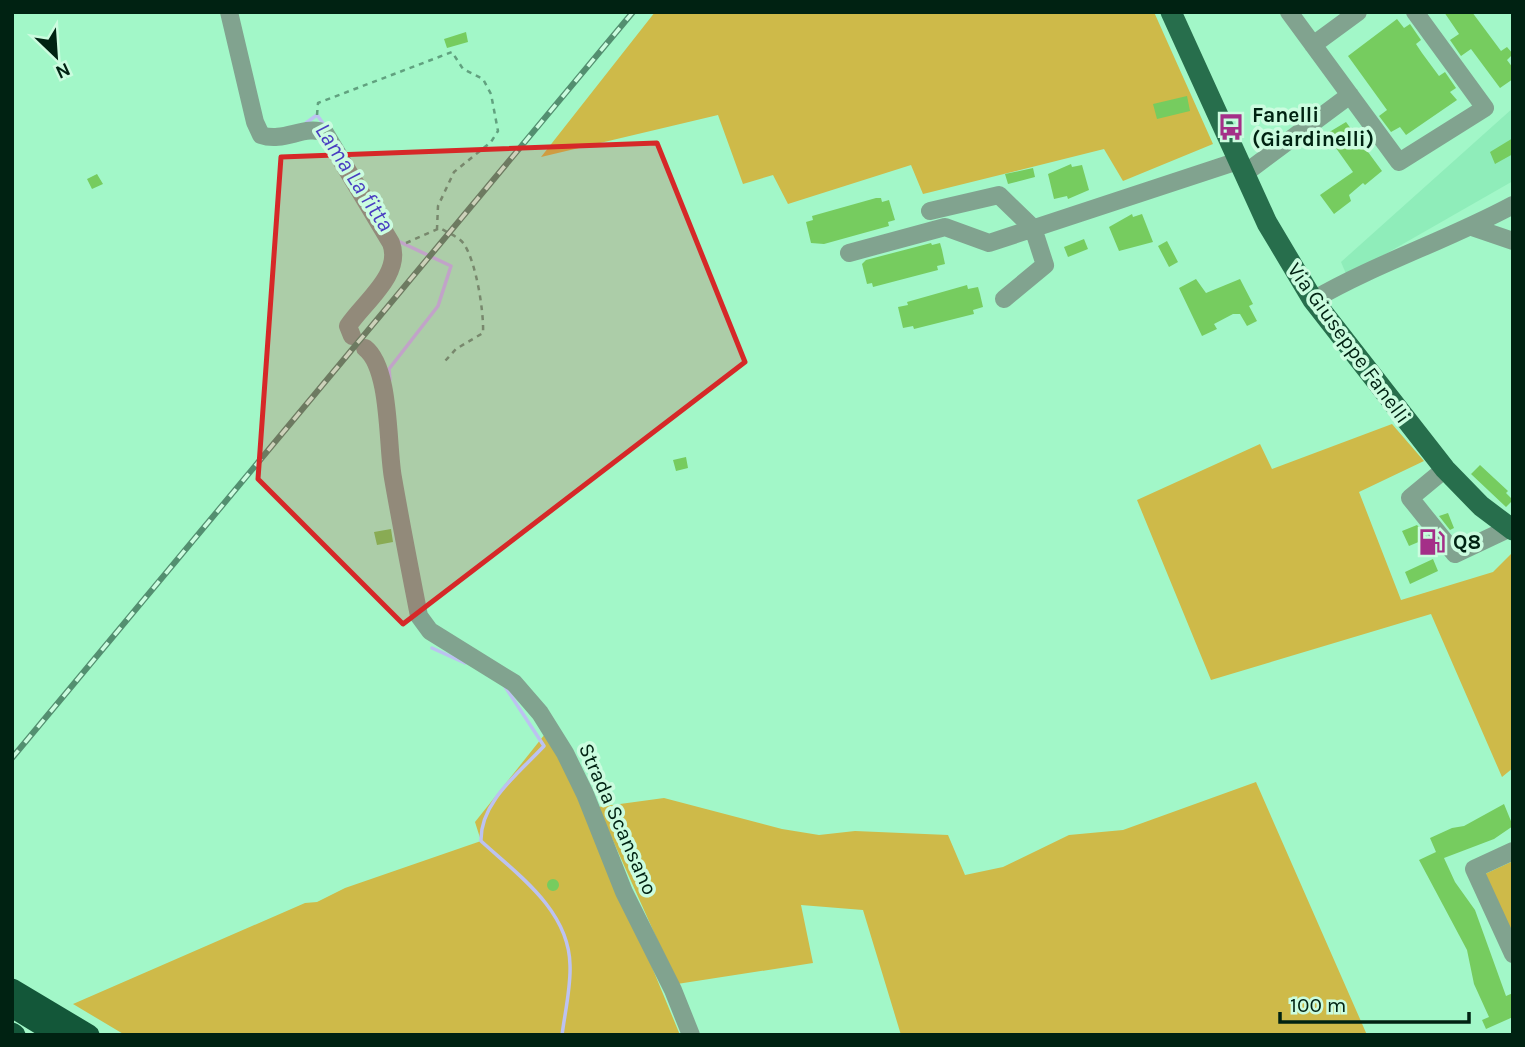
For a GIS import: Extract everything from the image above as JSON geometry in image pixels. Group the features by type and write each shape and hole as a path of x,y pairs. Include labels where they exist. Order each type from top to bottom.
{"highway":[{"path":"12,989 89,1035"},
{"path":"12,1007 58,1035"}],"main road":[{"name":"Via Giuseppe Fanelli","path":"1171,12 1272,233 1313,300 1445,469 1481,506 1512,529"}],"street":[{"path":"229,12 250,102 261,135 278,137 314,128 325,133 394,248"},
{"path":"1289,12 1399,162 1485,108 1415,12"},
{"path":"1313,45 1358,12"},
{"path":"849,253 945,227 989,243 1241,168 1350,95"},
{"path":"930,211 999,195 1033,228 1045,265 1004,299"},
{"path":"1313,300 1352,278 1472,227 1513,205"},
{"path":"1472,227 1513,242"},
{"name":"Strada Scansano","path":"394,248 391,269 348,326 374,359 381,384 392,477 419,616 430,631 514,682 540,713 585,794 624,892 667,978 691,1035"},
{"path":"1445,469 1410,498 1455,554 1512,529"},
{"path":"1513,851 1474,869 1513,954"}],"path":[{"path":"314,128 318,103 452,52 463,68 483,79 491,94 498,131 491,142 454,172 438,206 437,229"},
{"path":"394,248 437,229"},
{"path":"437,229 463,242 470,256 484,316 483,333 456,349 445,361"}],"highlighted area":[{"path":"657,143 745,362 403,624 258,479 281,157"}],"shaded area":[{"path":"655,12 1154,12 1213,144 1123,181 1104,149 923,194 911,165 788,204 773,175 743,184 718,115 541,157"},
{"path":"1513,108 1513,181 1347,276 1341,262"},
{"path":"1392,424 1424,461 1359,492 1401,600 1493,572 1513,552 1513,768 1502,777 1431,614 1211,680 1137,500 1260,444 1272,469"},
{"path":"545,734 583,800 680,1035 125,1035 73,1004 305,903 317,902 345,888 481,841 475,822"},
{"path":"1256,782 1367,1035 901,1035 863,910 801,905 813,963 677,984 598,807 664,798 782,829 819,835 855,831 948,835 965,875 1003,867 1069,835 1123,830"},
{"path":"1511,862 1513,866 1513,935 1485,874"}],"building":[{"path":"1444,12 1472,12 1501,51 1507,47 1513,54 1507,60 1513,68 1513,79 1500,88 1471,49 1461,56 1450,40 1459,34"},
{"path":"1397,19 1404,28 1410,24 1421,40 1416,44 1422,53 1439,76 1445,72 1456,88 1450,92 1457,100 1406,135 1400,127 1391,132 1379,116 1387,110 1348,56"},
{"path":"466,32 468,42 447,48 444,39"},
{"path":"1187,96 1190,111 1157,119 1153,104"},
{"path":"1346,122 1382,171 1349,195 1351,201 1334,214 1320,195 1353,172 1326,134"},
{"path":"1513,138 1513,154 1495,164 1490,152"},
{"path":"1071,164 1072,167 1082,165 1089,190 1068,199 1067,196 1054,199 1048,174"},
{"path":"1033,168 1035,177 1008,184 1005,174"},
{"path":"97,174 103,184 92,189 87,179"},
{"path":"881,198 882,202 889,200 895,220 888,222 889,226 824,244 811,243 806,222 813,220 812,216"},
{"path":"1132,214 1133,217 1142,214 1153,242 1119,251 1109,227"},
{"path":"1084,239 1088,249 1068,257 1064,247"},
{"path":"1167,241 1178,262 1169,267 1158,246"},
{"path":"940,243 942,250 945,264 937,266 938,270 873,287 872,283 867,284 862,264 866,260"},
{"path":"1196,279 1206,293 1240,279 1253,304 1249,306 1257,321 1247,326 1240,314 1233,314 1214,324 1217,329 1202,336 1179,288"},
{"path":"967,285 968,289 978,287 980,294 983,307 973,310 974,314 914,329 913,326 903,328 898,307"},
{"path":"686,457 688,468 676,471 673,460"},
{"path":"1480,465 1508,491 1506,493 1513,500 1506,507 1471,474"},
{"path":"1448,513 1454,528 1450,530 1439,516"},
{"path":"1417,525 1428,538 1409,546 1402,531"},
{"path":"391,529 393,542 377,545 374,532"},
{"path":"1433,559 1438,571 1410,584 1405,572"},
{"path":"1504,804 1513,826 1494,839 1444,858 1455,882 1475,910 1506,996 1513,993 1513,1017 1486,1029 1482,1020 1489,1017 1474,984 1467,950 1419,860 1436,852 1430,838 1452,828 1464,826"},
{"path":"548,880 558,880 558,890 548,890"}],"waterway":[{"name":"Lama La fitta","path":"306,123 317,115 325,126"},
{"name":"Lama La fitta","path":"390,380 389,369 438,306 451,266 398,241"},
{"name":"Lama La fitta","path":"432,648 465,663"},
{"name":"Lama La fitta","path":"504,685 544,746 494,801 482,827 481,841 539,895 561,927 570,965 562,1035"}],"railway":[{"path":"12,758 633,12"}],"place":[{"name":"Fanelli (Giardinelli)","path":"1231,127"},
{"name":"Q8","path":"1432,542"}]}
